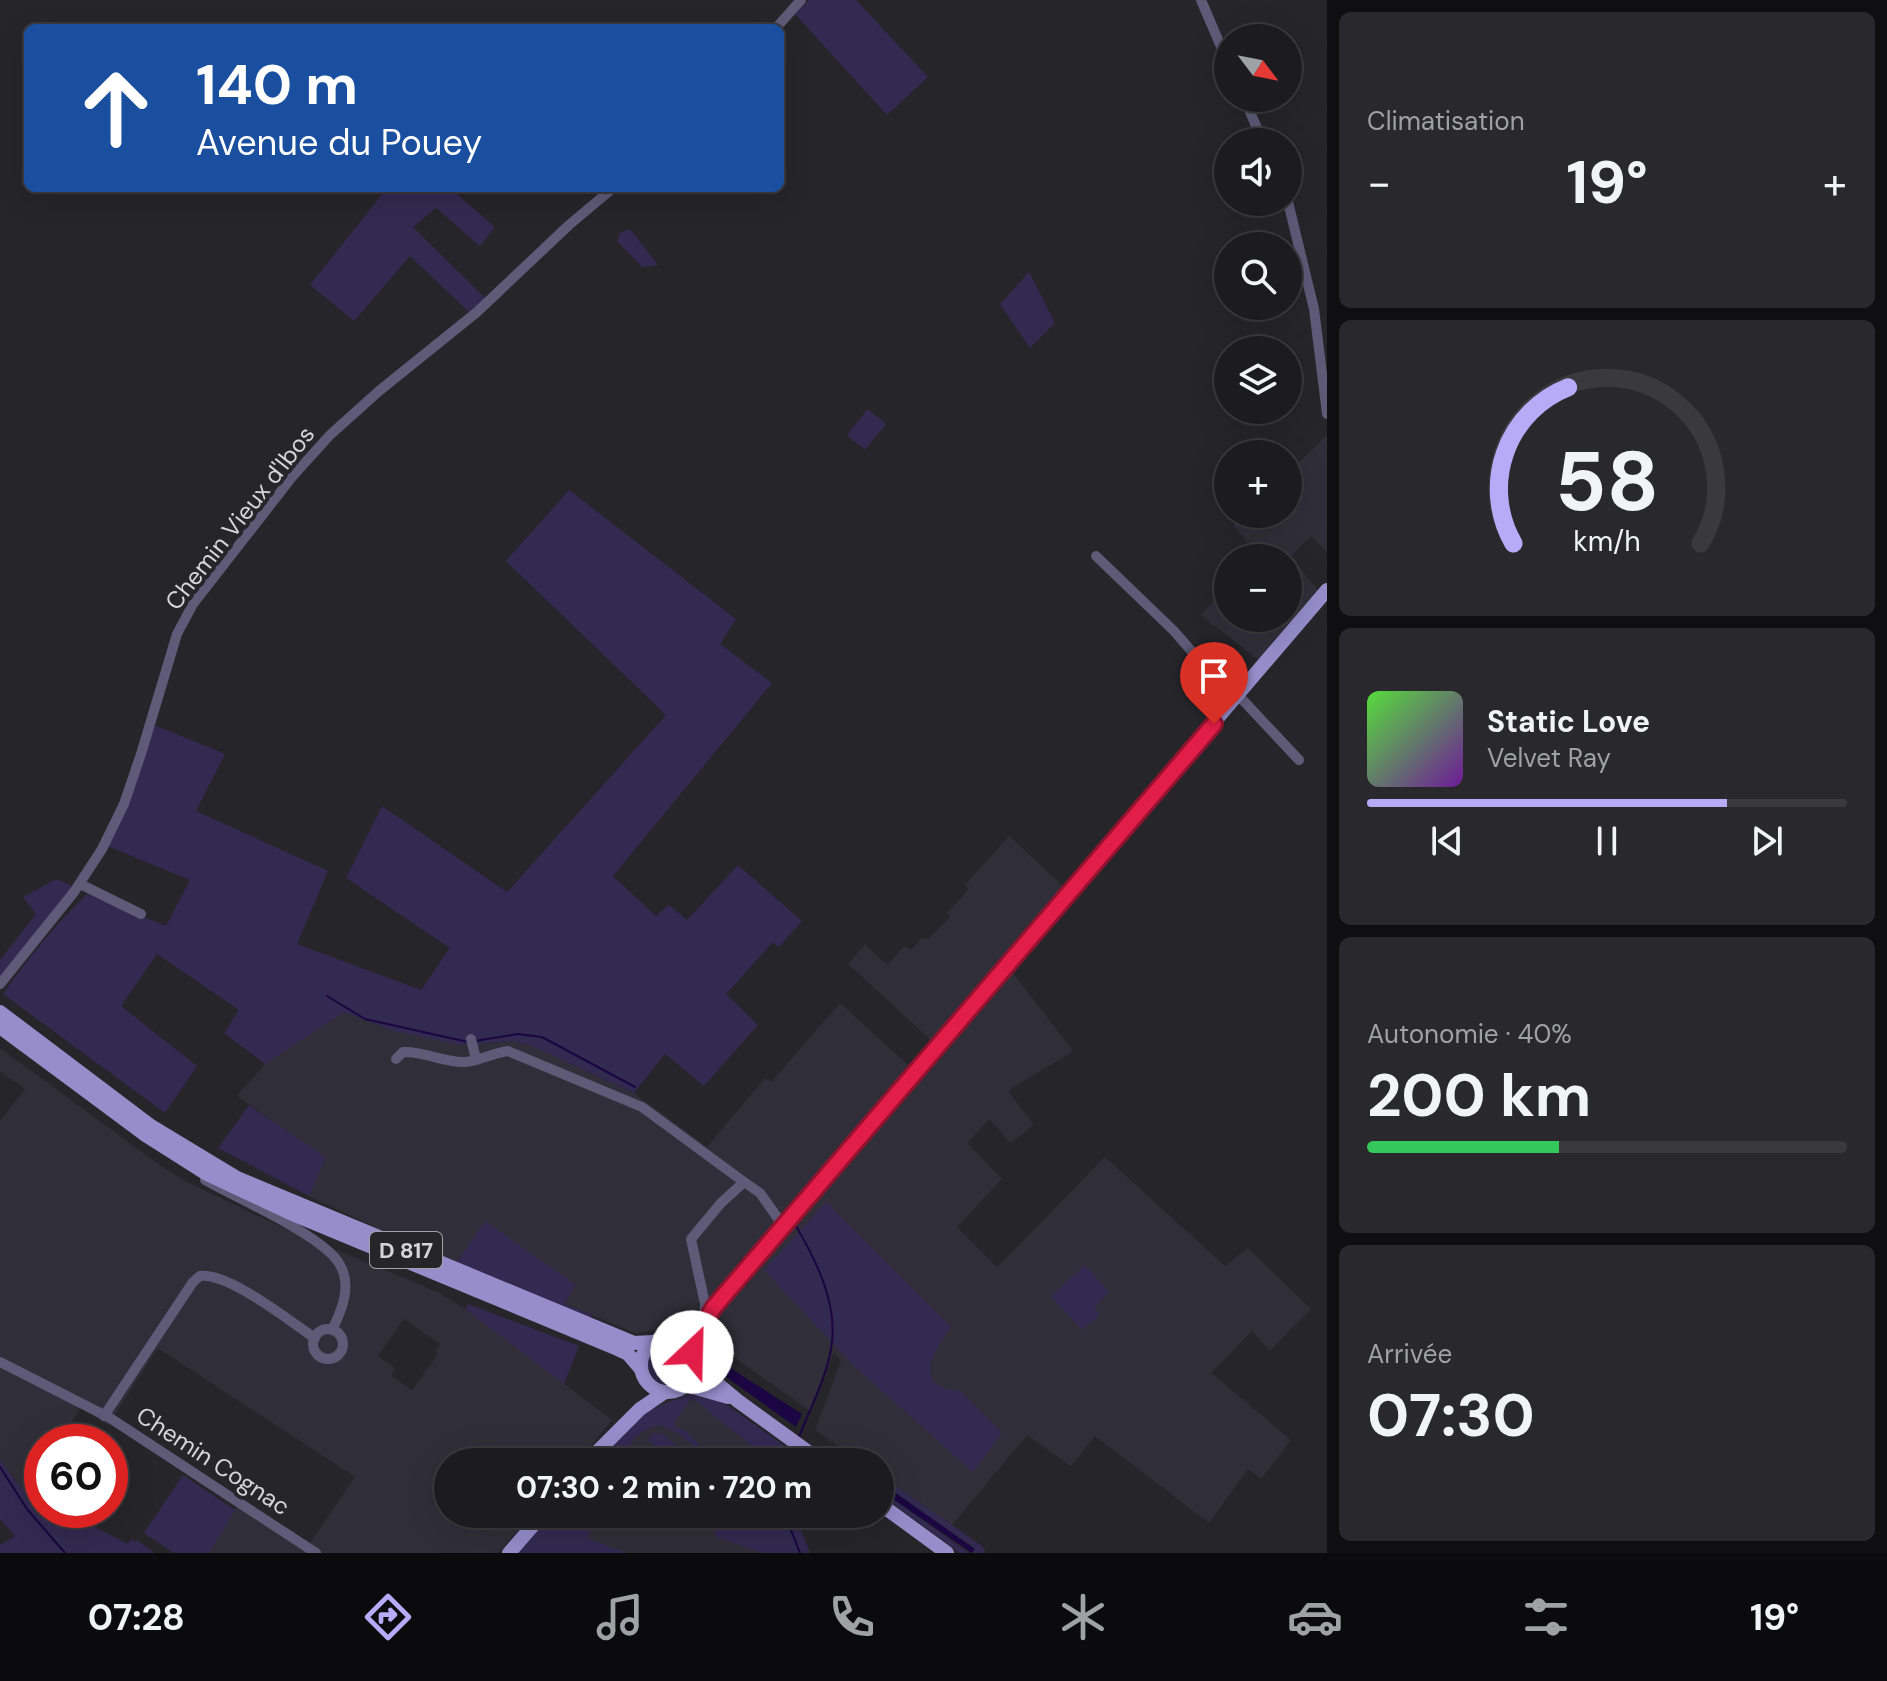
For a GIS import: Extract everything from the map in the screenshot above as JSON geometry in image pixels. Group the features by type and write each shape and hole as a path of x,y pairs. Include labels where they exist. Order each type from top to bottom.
{"main road":[{"path":"676,1338 709,1311 784,1227 1327,590"},
{"name":"D 817","path":"1,1018 144,1134 207,1174 249,1195 613,1347 628,1354 640,1368"},
{"name":"D 817","path":"1,1018 151,1126 237,1178 634,1343 653,1342"},
{"path":"601,1448 640,1409 665,1392 680,1390 686,1385 694,1373 697,1336 709,1311"},
{"path":"665,1392 647,1383 640,1368 643,1353 653,1342 676,1338 738,1401 803,1448"},
{"path":"640,1409 647,1383"},
{"path":"686,1385 738,1401"},
{"path":"894,1514 947,1553"},
{"path":"510,1553 531,1528"}],"street":[{"path":"779,24 801,0"},
{"path":"1201,0 1214,30"},
{"name":"Chemin Vieux d'Ibos","path":"0,984 80,884 102,849 124,804 177,634 193,604 292,477 330,435 477,312 608,192"},
{"path":"1291,216 1314,309 1327,414"},
{"path":"1096,556 1299,760"},
{"path":"80,884 141,914"},
{"path":"472,1041 476,1059"},
{"path":"396,1059 403,1052 415,1051 464,1062 508,1051 642,1107 760,1193 784,1227"},
{"path":"144,1134 158,1149 201,1177 302,1233 332,1254 343,1271 346,1292 332,1330"},
{"path":"709,1311 691,1239 721,1203 744,1182"},
{"path":"104,1416 200,1276 211,1276 240,1289 315,1338"},
{"path":"332,1330 340,1335 343,1345 336,1357 327,1359 318,1356 314,1347 315,1338 322,1331 332,1330"},
{"name":"Chemin Cognac","path":"0,1362 104,1416 316,1553"}],"shaded area":[{"path":"809,0 856,0 928,77 887,115 795,14"},
{"path":"384,192 455,192 495,227 480,246 436,208 413,227 485,298 469,312 410,256 354,321 310,285"},
{"path":"630,229 658,265 642,267 617,241 620,233"},
{"path":"1029,272 1055,323 1030,348 1000,304"},
{"path":"868,409 886,424 865,450 847,435"},
{"path":"1327,435 1327,552 1311,536 1302,545 1250,544 1235,528 1302,528 1302,459"},
{"path":"569,490 736,619 720,644 772,683 613,876 656,916 669,905 687,920 738,865 802,921 779,947 773,942 726,994 758,1025 704,1086 665,1054 634,1093 532,1046 513,1041 460,1045 394,1031 344,1012 265,1064 224,1033 239,1010 157,954 121,1006 197,1066 165,1113 3,994 43,942 87,894 166,926 190,880 100,843 120,800 147,722 225,754 196,811 328,871 297,944 421,990 450,948 346,878 382,806 507,892 666,715 506,561"},
{"path":"1302,570 1319,592 1302,613"},
{"path":"1214,601 1214,625 1201,615"},
{"path":"1223,632 1286,632 1261,662"},
{"path":"1009,836 1076,898 1013,973 1073,1051 1008,1091 1034,1125 1010,1143 990,1119 967,1143 1002,1179 957,1227 997,1267 1105,1157 1225,1266 1248,1248 1311,1309 1270,1351 1252,1331 1211,1373 1291,1440 1261,1479 1248,1469 1209,1523 1095,1436 1071,1466 1027,1435 952,1525 894,1485 894,1448 841,1448 815,1430 841,1361 834,1352 810,1411 705,1337 708,1327 718,1315 700,1301 684,1326 635,1333 564,1304 576,1285 455,1265 309,1196 325,1157 237,1096 265,1064 344,1012 394,1031 493,1043 514,1041 532,1046 634,1093 707,1147 765,1078 771,1082 840,1003 909,1066 931,1040 848,964 865,944 887,965 904,946 911,950 922,938 928,939 950,917 947,913 969,889 965,885"},
{"path":"56,879 71,885 70,891 0,977 0,960 36,914 23,897"},
{"path":"0,1048 165,1169 189,1183 277,1225 440,1293 612,1420 589,1448 434,1448 434,1528 520,1528 498,1553 209,1553 240,1501 310,1543 355,1477 158,1348 109,1424 80,1407 71,1424 24,1424 24,1489 0,1460 0,1121 25,1089 0,1071","holes":["404,1319 440,1344 435,1351 438,1354 412,1390 391,1376 396,1369 378,1356"]},
{"path":"249,1105 326,1157 309,1196 218,1148"},
{"path":"826,1202 951,1327 933,1357 931,1376 935,1383 960,1391 1002,1433 973,1472 855,1367 764,1270"},
{"path":"485,1221 576,1285 564,1304 592,1314 590,1319 455,1265"},
{"path":"1085,1265 1109,1292 1094,1307 1100,1314 1082,1330 1051,1296"},
{"path":"468,1304 579,1346 564,1384 465,1309"},
{"path":"669,1343 684,1349 690,1364 684,1379 669,1385 654,1379 648,1364 654,1349"},
{"path":"727,1366 802,1414 796,1427 722,1374"},
{"path":"693,1393 754,1424 788,1448 611,1448 661,1404"},
{"path":"693,1393 724,1403 787,1448 754,1448 692,1398 674,1423 675,1427 685,1430 698,1443 698,1448 692,1448 692,1444 678,1433 659,1425 645,1430 630,1442 634,1448 610,1448 647,1411"},
{"path":"653,1433 663,1434 678,1446 655,1448 648,1439"},
{"path":"0,1460 24,1489 24,1528 97,1528 128,1544 131,1539 137,1540 154,1553 0,1553 0,1545 15,1536 0,1519"},
{"path":"183,1475 235,1510 209,1553 174,1553 144,1533"},
{"path":"894,1485 982,1546 986,1553 972,1553 974,1548 894,1492"},
{"path":"894,1492 975,1549 972,1553 894,1500"},
{"path":"894,1500 969,1553 960,1553 894,1504"},
{"path":"539,1528 794,1528 785,1553 518,1553"},
{"path":"539,1528 591,1528 587,1538 627,1553 518,1553"},
{"path":"710,1528 800,1528 810,1553 763,1553 716,1537 715,1530"}],"waterway":[{"path":"327,996 365,1019 468,1042"},
{"path":"475,1041 518,1034 542,1037 635,1087"},
{"path":"796,1226 824,1285 833,1333 825,1371 799,1437"},
{"path":"0,1467 27,1509 65,1553"},
{"path":"790,1528 800,1553"}],"route":[{"path":"692,1352 697,1336 714,1307 1214,724"}]}
